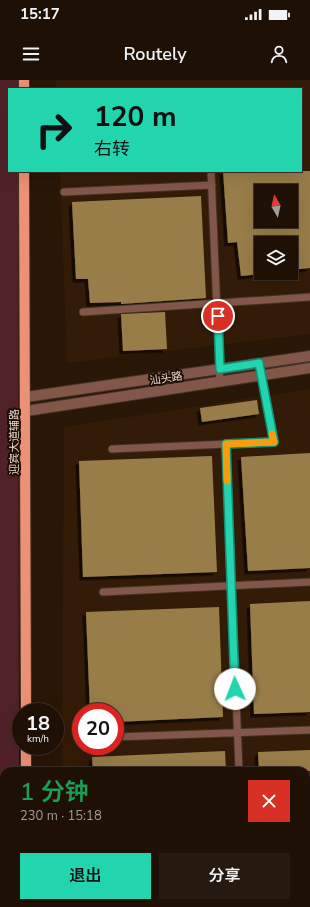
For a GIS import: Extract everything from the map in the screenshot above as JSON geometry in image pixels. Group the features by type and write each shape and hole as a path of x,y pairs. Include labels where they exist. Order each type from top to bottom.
{"main road":[{"name":"迎宾大道辅路","path":"24,172 26,703"},
{"path":"26,755 26,767"}],"street":[{"name":"汕头路","path":"26,397 310,356"},
{"name":"汕头路","path":"26,411 310,368"}],"lane":[{"path":"211,172 220,382"},
{"path":"64,192 212,185"},
{"path":"83,312 310,297"},
{"path":"112,449 274,442 259,363"},
{"path":"226,444 239,767"},
{"path":"103,592 310,582"},
{"path":"124,737 310,730"}],"shaded area":[{"path":"0,80 18,80 18,88 8,88 8,172 18,172 19,703 12,703 12,755 19,755 19,767 0,767"},
{"path":"56,80 310,80 310,334 67,363 60,172 302,172 302,88 56,88"},
{"path":"310,389 310,767 62,767 62,755 64,755 64,703 62,703 64,427"}],"building":[{"path":"310,171 310,268 298,269 298,236 254,236 254,275 241,276 237,242 228,243 223,172"},
{"path":"201,196 206,298 121,304 121,302 90,303 88,279 76,279 72,202"},
{"path":"165,312 167,349 123,351 121,314"},
{"path":"257,400 259,414 202,422 200,408"},
{"path":"310,453 310,568 248,571 241,457"},
{"path":"212,456 217,572 83,577 79,461"},
{"path":"310,601 310,712 254,714 250,604"},
{"path":"219,607 223,717 124,722 124,703 90,703 86,612"},
{"path":"310,750 310,767 259,767 258,752"},
{"path":"225,751 226,767 93,767 92,757"}],"slow traffic":[{"path":"227,481 226,444 274,442 272,434"}],"route":[{"path":"218,316 220,369 259,363 274,442 226,444 235,689"}]}
